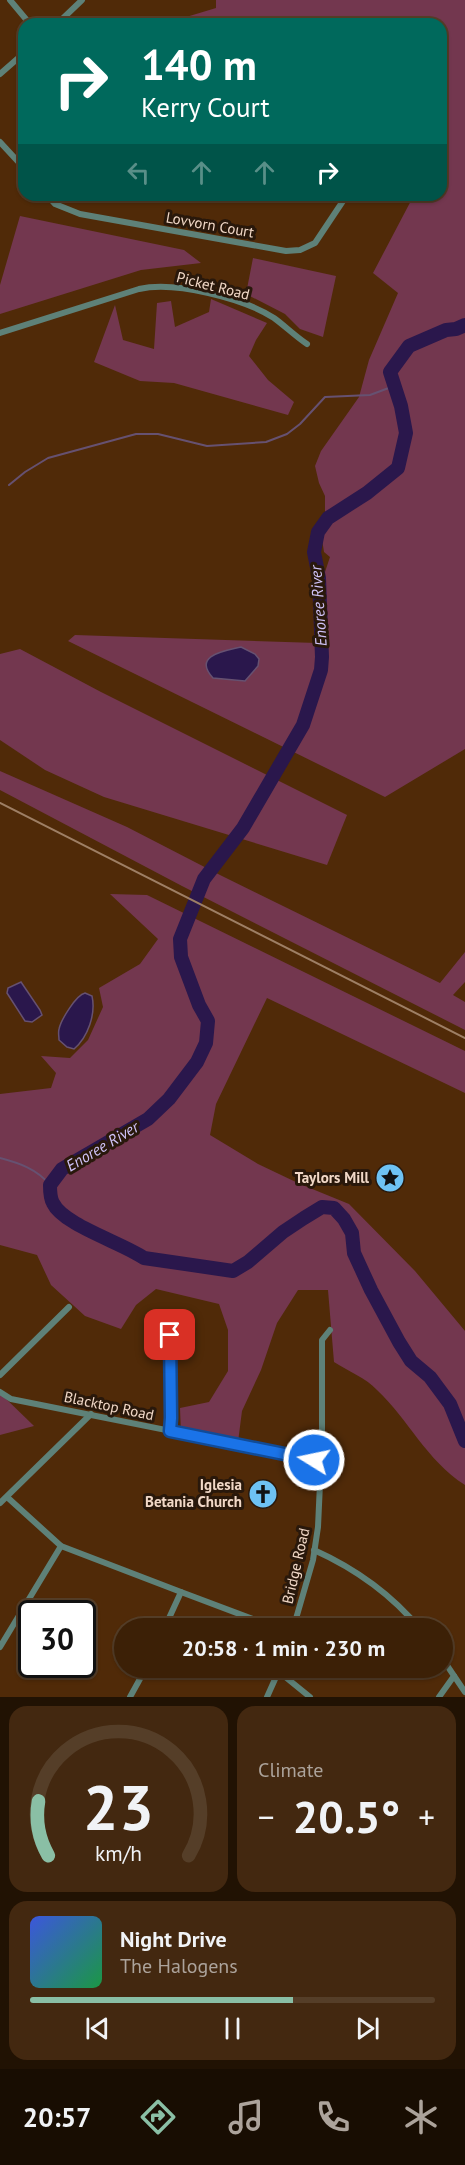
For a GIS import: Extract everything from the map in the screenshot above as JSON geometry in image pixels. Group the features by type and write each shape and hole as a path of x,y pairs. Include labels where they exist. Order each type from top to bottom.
{"street":[{"path":"9,0 25,18"},
{"path":"63,18 82,0"},
{"path":"0,74 18,58"},
{"path":"0,142 18,162"},
{"name":"Lovvorn Court","path":"52,201 80,214 286,251 300,250 315,243 343,201"},
{"name":"Picket Road","path":"0,333 139,289 161,286 202,292 250,307 274,318 307,344"},
{"path":"0,1375 69,1307"},
{"name":"Bridge Road","path":"296,1618 306,1585 318,1527 322,1340 330,1330"},
{"path":"170,1335 170,1431"},
{"name":"Blacktop Road","path":"0,1392 11,1399 321,1461"},
{"path":"0,1503 91,1414"},
{"path":"7,1497 61,1546 250,1618"},
{"path":"0,1647 61,1546"},
{"path":"314,1550 372,1584 410,1618"},
{"path":"169,1618 181,1592"},
{"path":"439,1697 454,1676 465,1692"},
{"path":"130,1697 140,1678"},
{"path":"267,1697 275,1678"},
{"path":"289,1678 310,1697"}],"shaded area":[{"path":"216,0 465,0 465,749 385,797 68,641 75,635 317,643 325,572 330,557 324,552 321,533 325,513 325,496 315,466 321,451 359,397 369,360 398,293 373,273 411,201 447,201 447,18 183,18 216,8"},
{"path":"20,216 184,250 201,263 141,270 0,314 0,285"},
{"path":"253,258 336,276 323,337 300,329 285,314 246,294"},
{"path":"211,299 267,323 249,356 268,380 294,402 288,415 174,383 140,381 94,362 115,305 123,340 154,349 157,303 171,301 175,327 209,312"},
{"path":"241,647 255,654 259,659 258,666 245,681 213,678 206,664 208,659 213,655"},
{"path":"20,649 347,815 327,865 104,797 45,770 0,740 0,654"},
{"path":"0,771 127,827 440,983 465,952 465,982 453,995 465,1002 465,1030 182,886 0,790"},
{"path":"110,894 147,895 465,1051 465,1093 267,998 216,1104 210,1135 258,1164 349,1204 415,1271 465,1331 465,1485 439,1464 373,1386 334,1362 328,1290 298,1290 277,1323 261,1370 242,1411 238,1442 181,1434 180,1408 209,1402 228,1371 228,1330 219,1304 156,1289 136,1305 121,1329 85,1316 51,1285 37,1255 0,1245 0,1094 51,1088 56,1073 41,1056 70,1058 88,1040 103,1007 99,988 140,964 158,939"},
{"path":"21,982 42,1015 32,1022 25,1021 7,993 8,988"},
{"path":"85,993 92,996 92,1018 87,1032 74,1049 67,1047 59,1040 59,1030 69,1008 77,998"},
{"path":"0,1393 34,1426 0,1435"}],"waterway":[{"name":"Enoree River","path":"465,325 446,330 409,346 390,372 401,406 406,433 398,468 367,493 328,518 318,532 314,552 319,578 321,670 303,725 243,828 204,879 180,939 181,957 199,1005 208,1021 206,1043 197,1062 169,1099 148,1119 62,1169 50,1185 53,1203 68,1219 144,1258 233,1271 304,1218 322,1207 334,1208 352,1233 354,1253 399,1342 411,1361 430,1377 450,1404 465,1441"},
{"path":"9,485 48,458 136,434 158,434 207,446 266,442 287,434 300,424 325,397 370,395 394,386"},
{"path":"0,1158 27,1167 50,1185"}],"railway":[{"path":"0,803 465,1038"}],"place":[{"name":"Taylors Mill","path":"390,1178"},
{"name":"Iglesia Betania Church","path":"263,1494"}],"route":[{"path":"170,1335 170,1431 314,1460"}]}
